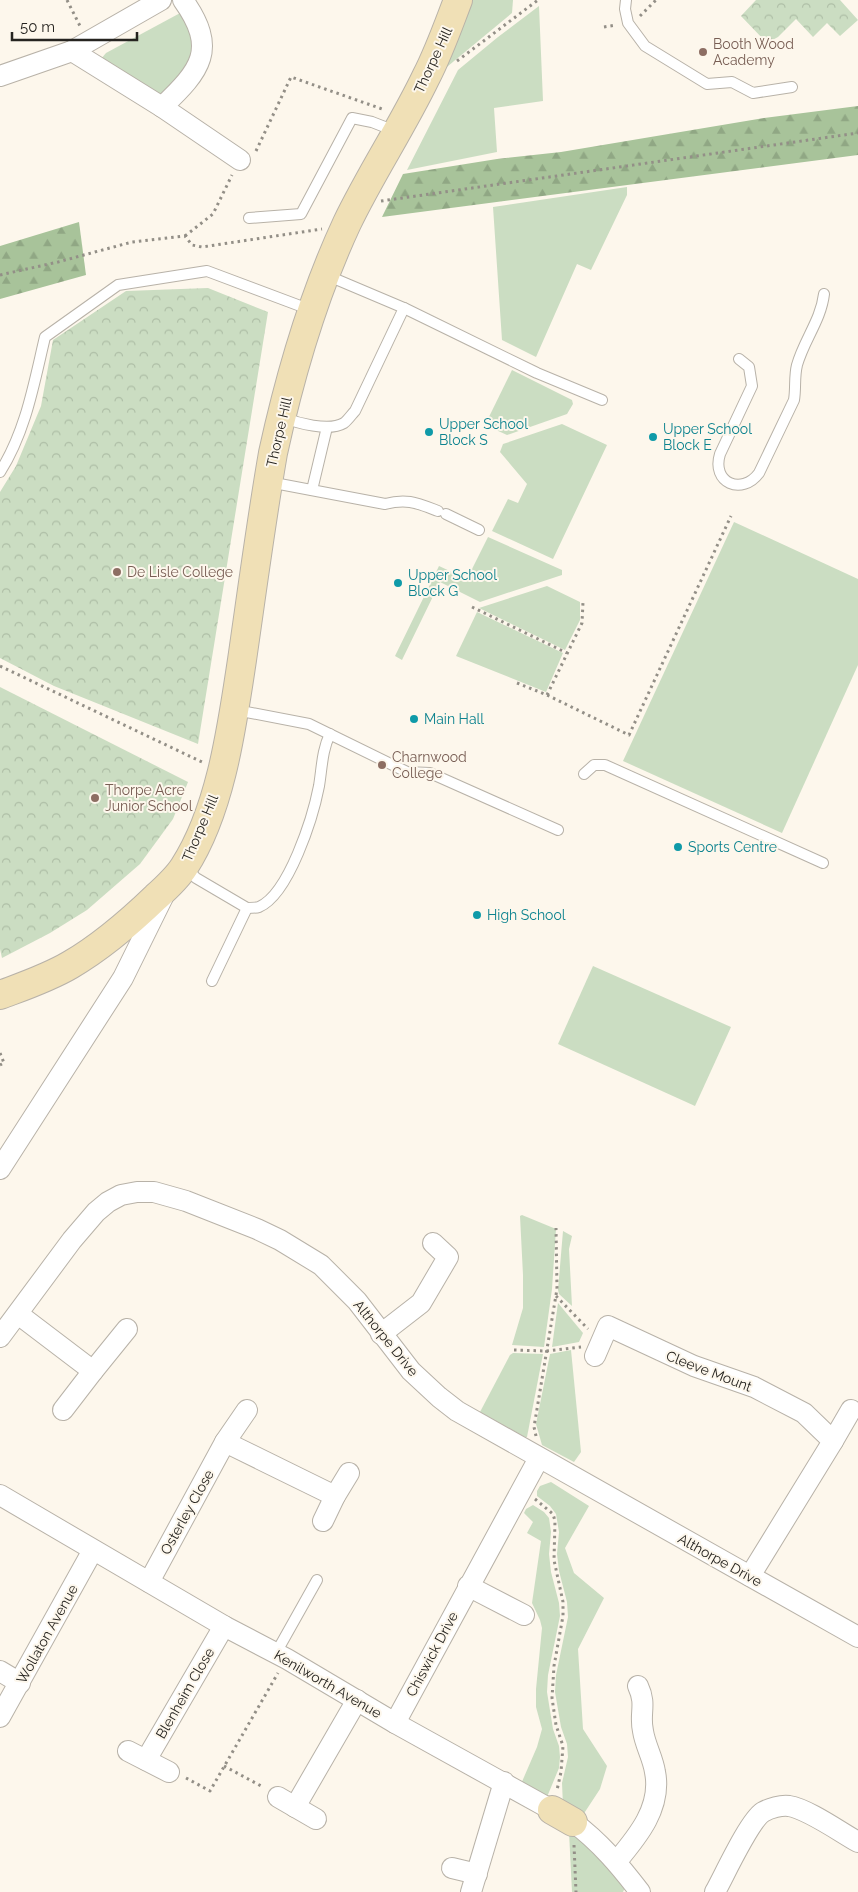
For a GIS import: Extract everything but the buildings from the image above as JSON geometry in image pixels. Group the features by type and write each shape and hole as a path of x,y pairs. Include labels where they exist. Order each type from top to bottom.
{"street":[{"path":"0,76 80,47 161,0"},
{"path":"162,107 185,84 198,65 203,48 201,36 193,15 183,0"},
{"name":"Thorpe Hill","path":"0,1168 123,978 212,804 234,709 268,482 281,417 312,311 346,225 427,77 458,0"},
{"path":"80,47 162,107 240,160"},
{"name":"Thorpe Hill","path":"0,995 38,981 70,965 118,931 177,875"},
{"path":"118,931 123,978"},
{"name":"Althorpe Drive","path":"0,1337 72,1240 96,1212 108,1202 121,1195 138,1192 154,1192 186,1201 258,1229 320,1265 357,1301 411,1371 457,1411 858,1638"},
{"path":"381,1334 421,1303 428,1292 448,1257 433,1243"},
{"path":"18,1314 93,1371"},
{"name":"Cleeve Mount","path":"590,1351 608,1326 694,1366 754,1387 804,1413 833,1441"},
{"path":"63,1410 127,1329"},
{"name":"Osterley Close","path":"149,1582 225,1442 247,1410"},
{"path":"750,1576 851,1410"},
{"path":"225,1442 335,1496"},
{"name":"Chiswick Drive","path":"395,1723 539,1458"},
{"path":"323,1521 335,1496 350,1473"},
{"name":"Kenilworth Avenue","path":"0,1495 224,1626 281,1656 395,1723 562,1816 602,1845 640,1892"},
{"name":"Wollaton Avenue","path":"0,1718 93,1550"},
{"path":"468,1586 524,1615"},
{"name":"Blenheim Close","path":"146,1760 224,1626"},
{"path":"0,1671 20,1683"},
{"path":"616,1861 634,1840 649,1816 657,1791 655,1772 643,1731 646,1692"},
{"path":"316,1819 287,1802 357,1700"},
{"path":"128,1751 169,1772"},
{"path":"452,1868 474,1883 504,1782"},
{"path":"715,1892 753,1823 762,1813 776,1807 788,1806 803,1811 858,1842"}],"lane":[{"path":"626,0 628,22 645,46 707,84 732,82 753,93 792,87"},
{"path":"249,218 301,214 352,118 372,122 401,124"},
{"path":"0,472 8,458 29,407 45,337 118,285 206,272 312,311"},
{"path":"326,275 404,308 537,373 602,400"},
{"path":"739,358 750,367 752,386 717,463 719,473 725,481 745,484 754,480 759,473 794,400 796,389 794,377 797,363 822,309 824,294"},
{"path":"281,417 300,424 327,427 344,423 355,411 404,308"},
{"path":"312,490 327,427"},
{"path":"268,482 385,504 397,501 410,501 442,512 479,530"},
{"path":"234,709 309,724 407,772 430,773 558,830"},
{"path":"177,875 196,878 247,908 258,908 270,899 288,876 308,826 318,787 325,743 330,734"},
{"path":"584,774 594,765 605,765 823,863"},
{"path":"212,981 247,908"},
{"path":"281,1656 317,1580"}],"path":[{"path":"67,0 80,47"},
{"path":"451,66 538,0"},
{"path":"0,275 132,242 184,236 213,214 240,160 253,156 291,77 401,124"},
{"path":"380,201 858,133"},
{"path":"184,236 192,246 202,247 346,225"},
{"path":"517,683 547,695 628,735 731,516"},
{"path":"547,695 566,653 582,624 584,602"},
{"path":"472,607 566,653"},
{"path":"0,666 221,771"},
{"path":"0,1054 4,1062 0,1065"},
{"path":"2,1058 8,1055"},
{"path":"539,1458 534,1427 556,1296 556,1228"},
{"path":"556,1296 588,1329 586,1338"},
{"path":"514,1350 590,1351"},
{"path":"535,1490 534,1498 553,1514 555,1521 554,1560 563,1602 563,1616 554,1666 552,1698 556,1725 563,1746 562,1816 576,1892"},
{"path":"169,1772 178,1773 210,1791 281,1656"},
{"path":"224,1766 287,1802"}],"green space":[{"path":"469,0 513,0 512,13 442,71"},
{"path":"756,0 840,0 858,20 840,36 827,23 813,37 796,19 778,37 767,43 741,16"},
{"path":"539,6 543,101 494,108 497,152 407,170 458,70"},
{"path":"182,12 198,49 165,98 101,59 106,53"},
{"path":"858,106 858,155 382,217 403,174 497,159 561,152 764,118"},
{"path":"627,187 627,195 591,270 577,264 536,357 502,340 493,207"},
{"path":"79,222 86,275 0,299 0,246"},
{"name":"De Lisle College","path":"208,288 268,312 198,744 54,686 0,658 0,492 16,466 41,406 53,340 126,291"},
{"path":"512,370 572,400 573,404 567,414 507,435 485,425"},
{"path":"562,424 607,445 553,559 492,531 508,499 518,503 527,484 500,452 503,444"},
{"path":"734,522 858,579 858,665 782,833 623,761"},
{"path":"488,537 562,570 562,575 480,602 440,582 402,660 395,656 439,566 467,579"},
{"path":"547,586 580,602 580,620 565,650 479,608"},
{"path":"477,612 563,653 546,692 456,656"},
{"name":"Thorpe Acre Junior School","path":"0,687 188,782 173,819 140,864 87,910 50,933 2,958 0,949"},
{"path":"593,966 731,1027 695,1106 558,1044"},
{"path":"522,1215 556,1229 552,1289 544,1347 512,1345 523,1308 520,1216"},
{"path":"563,1231 572,1236 569,1249 572,1306 559,1294 558,1290"},
{"path":"558,1303 583,1333 579,1342 552,1347"},
{"path":"571,1350 581,1452 574,1462 542,1445 536,1424 550,1354"},
{"path":"513,1353 543,1354 527,1437 480,1412 510,1355"},
{"path":"551,1482 589,1506 565,1548 574,1573 604,1598 578,1649 583,1729 607,1766 600,1789 581,1818 563,1806 562,1783 568,1757 567,1744 561,1727 555,1692 556,1675 568,1617 567,1602 559,1571 557,1554 559,1532 556,1514 550,1506 537,1496 540,1486"},
{"path":"533,1505 544,1512 549,1518 551,1572 559,1603 560,1616 548,1675 547,1692 560,1757 559,1768 547,1797 521,1784 537,1747 542,1729 536,1707 536,1689 542,1628 532,1603 541,1541 527,1533 533,1522 524,1513 526,1509"},
{"path":"569,1832 582,1842 626,1885 623,1892 572,1892"}],"place":[{"name":"Booth Wood Academy","path":"703,52"},
{"name":"Upper School Block S","path":"429,432"},
{"name":"Upper School Block E","path":"653,437"},
{"name":"De Lisle College","path":"117,572"},
{"name":"Upper School Block G","path":"398,583"},
{"name":"Main Hall","path":"414,719"},
{"name":"Charnwood College","path":"382,765"},
{"name":"Thorpe Acre Junior School","path":"95,798"},
{"name":"Sports Centre","path":"678,847"},
{"name":"High School","path":"477,915"}]}
